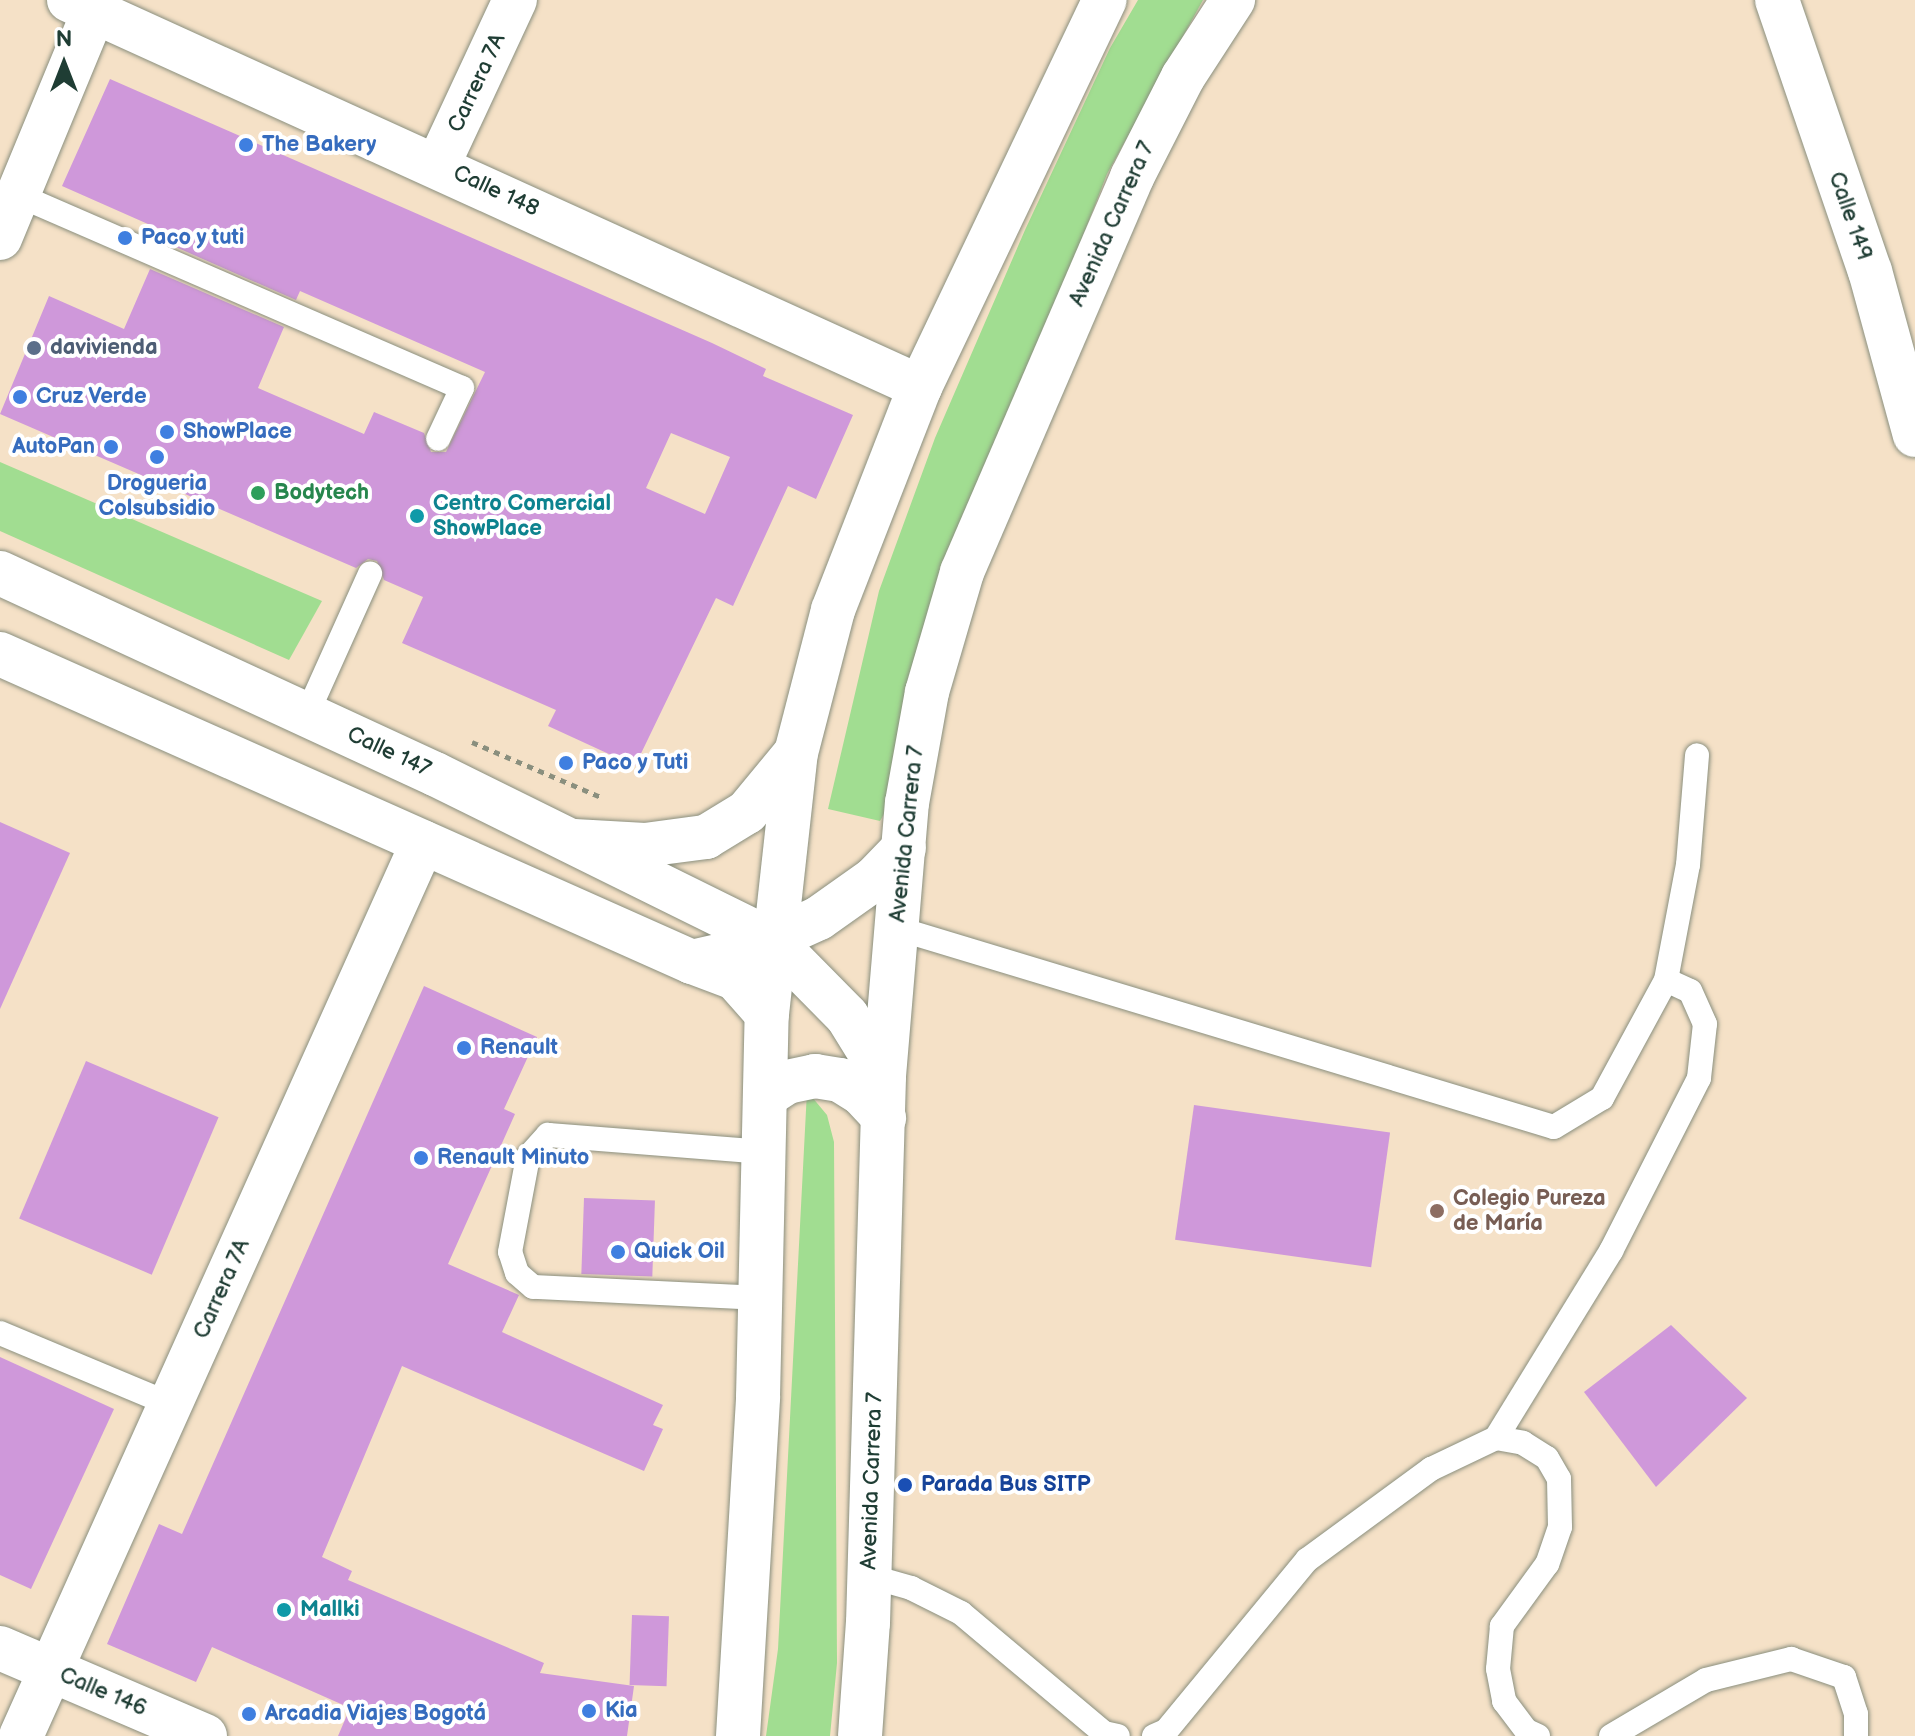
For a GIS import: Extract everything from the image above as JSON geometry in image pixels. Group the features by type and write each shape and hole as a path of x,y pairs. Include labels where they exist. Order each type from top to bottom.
{"main road":[{"name":"Carrera 7A","path":"438,165 515,0"},
{"path":"738,1736 761,1298 767,1014 796,753 833,610 920,387 1105,0"},
{"name":"Avenida Carrera 7","path":"860,1736 869,1576 884,1097 904,848 925,704 962,572 1151,137 1233,0"},
{"name":"Calle 149","path":"1777,0 1870,271 1915,435"},
{"name":"Calle 148","path":"82,6 140,15 438,165 920,387"},
{"path":"0,238 18,195 82,6"},
{"name":"Calle 147","path":"0,573 574,841 773,941 847,1016 884,1097"},
{"path":"0,654 692,962 735,978 767,1014"},
{"path":"574,841 645,845 713,834 747,812 796,753"},
{"name":"Carrera 7A","path":"21,1736 423,842"},
{"path":"692,962 773,941 841,904 904,848"},
{"path":"767,1095 787,1082 815,1076 840,1080 861,1093 884,1097"},
{"name":"Calle 146","path":"0,1648 205,1736"}],"lane":[{"path":"18,195 462,388 438,439"},
{"path":"307,714 370,574"},
{"path":"896,928 1554,1127 1602,1098 1666,980 1688,865 1697,755"},
{"path":"1154,1736 1166,1731 1307,1560 1431,1469 1496,1438 1611,1251 1699,1078 1705,1024 1690,991 1666,980"},
{"path":"761,1298 533,1287 517,1273 510,1252 528,1157 548,1135 765,1152"},
{"path":"0,1333 170,1404"},
{"path":"1496,1438 1535,1451 1559,1479 1560,1527 1547,1564 1502,1626 1498,1669 1504,1701 1527,1731 1538,1736"},
{"path":"869,1576 911,1588 961,1613 1104,1733 1118,1736"},
{"path":"1611,1736 1706,1680 1791,1659 1844,1677 1856,1714 1856,1736"}],"path":[{"path":"481,745 606,799"}],"green space":[{"path":"1138,0 1203,0 1107,174 1029,375 902,782 880,821 828,809 879,591 935,438 1025,230 1110,48"},
{"path":"0,462 322,601 289,660 0,531"},
{"path":"807,1091 827,1115 834,1142 837,1663 830,1736 766,1736 778,1649"}],"building":[{"path":"110,79 712,343 766,369 763,376 853,415 816,499 788,486 733,606 716,598 635,766 548,726 556,710 402,643 423,597 384,580 377,561 368,559 356,568 0,414 49,296 124,329 150,269 284,327 258,388 364,434 374,412 424,433 431,452 446,452 485,372 300,291 296,300 162,241 166,232 62,186","holes":["671,433 730,457 705,514 646,488"]},
{"path":"0,822 70,853 0,1009"},
{"path":"424,986 537,1037 504,1109 515,1114 448,1264 519,1295 502,1332 663,1405 653,1425 663,1429 644,1471 402,1366 322,1557 352,1571 348,1580 544,1663 540,1673 634,1686 627,1736 338,1736 350,1708 212,1647 196,1682 107,1644 159,1524 182,1534"},
{"path":"86,1061 219,1117 152,1275 19,1218"},
{"path":"1194,1105 1390,1133 1371,1267 1175,1240"},
{"name":"Quick Oil","path":"584,1198 655,1200 652,1276 581,1274"},
{"path":"1671,1325 1747,1398 1656,1487 1584,1392"},
{"path":"0,1357 114,1409 31,1589 0,1575"},
{"path":"632,1615 669,1616 667,1686 630,1685"}],"place":[{"name":"The Bakery","path":"246,145"},
{"name":"Paco y tuti","path":"125,238"},
{"name":"davivienda","path":"34,348"},
{"name":"Cruz Verde","path":"20,397"},
{"name":"ShowPlace","path":"167,432"},
{"name":"AutoPan","path":"111,447"},
{"name":"Drogueria Colsubsidio","path":"157,457"},
{"name":"Bodytech","path":"258,493"},
{"name":"Centro Comercial ShowPlace","path":"417,516"},
{"name":"Paco y Tuti","path":"566,763"},
{"name":"Renault","path":"464,1048"},
{"name":"Renault Minuto","path":"421,1158"},
{"name":"Colegio Pureza de María","path":"1437,1211"},
{"name":"Quick Oil","path":"618,1252"},
{"name":"Parada Bus SITP","path":"905,1485"},
{"name":"Mallki","path":"284,1610"},
{"name":"Kia","path":"589,1711"},
{"name":"Arcadia Viajes Bogotá","path":"249,1714"}]}
